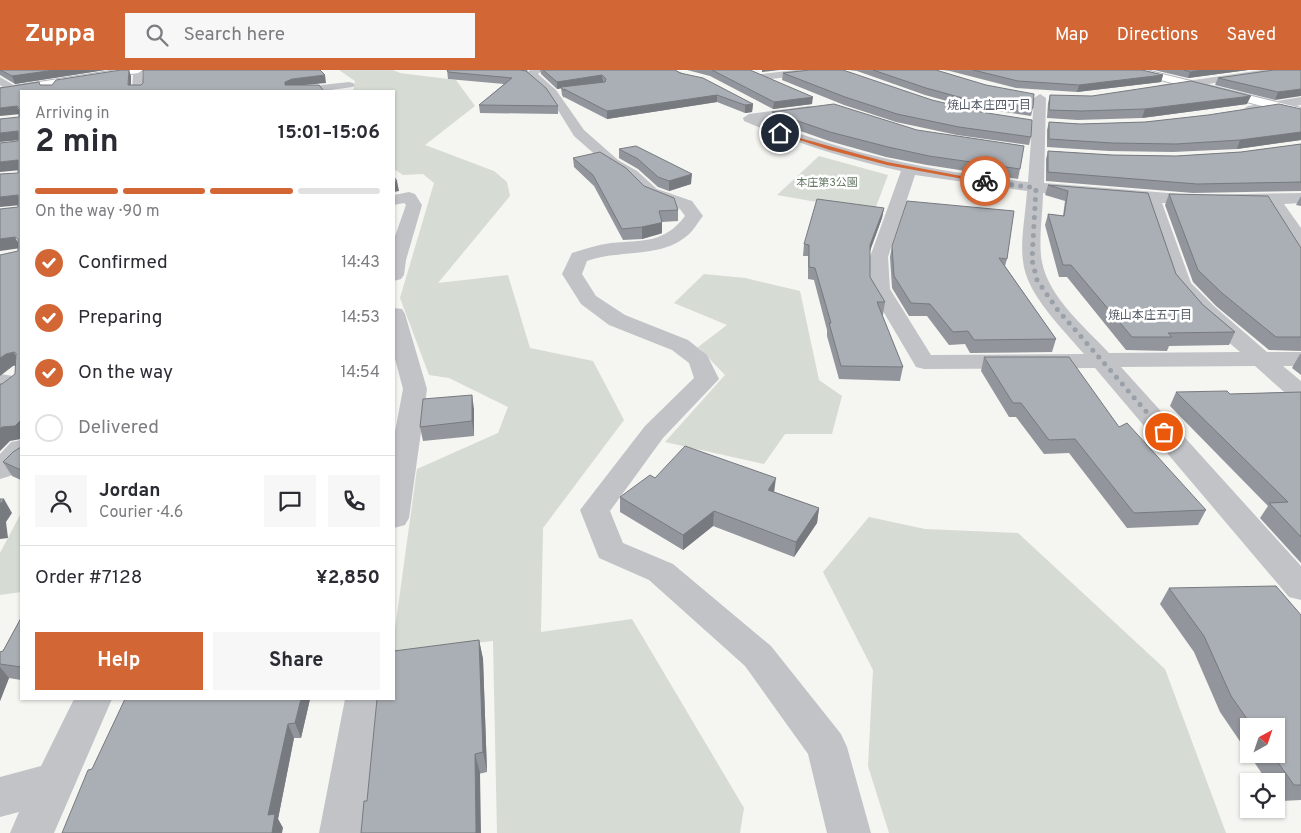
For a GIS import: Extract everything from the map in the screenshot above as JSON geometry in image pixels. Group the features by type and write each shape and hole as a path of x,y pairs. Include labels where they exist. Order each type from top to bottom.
{"street":[{"path":"0,91 47,88 136,70 138,74 138,90"},
{"path":"537,70 530,74 552,92 578,134 613,163 632,174 651,192 686,205 694,216 687,228 669,242 646,247 591,251 579,257 572,274 588,300 617,320 680,345 699,360 707,379 654,432 595,510 610,550 661,572 758,656 827,747 849,833"},
{"path":"744,70 788,88"},
{"path":"761,77 824,70"},
{"path":"1133,70 1301,112"},
{"path":"1152,89 1284,70"},
{"path":"312,90 348,88 348,82 337,74"},
{"path":"0,80 13,89"},
{"path":"806,96 824,106 749,118 780,133 832,150 960,178 1036,188 1152,198 1268,200 1301,198"},
{"path":"1042,98 1038,122 1039,152 1032,260 1037,280 1057,309 1301,588"},
{"path":"1239,112 1301,101"},
{"path":"755,106 771,115"},
{"path":"913,169 908,172 879,257 880,289 924,362 1301,359"},
{"path":"395,200 409,197 414,205 395,268"},
{"path":"1152,198 1182,286 1207,312 1301,394"},
{"path":"1268,200 1281,210 1301,243"},
{"path":"395,321 400,356 415,389 395,512"},
{"path":"0,470 20,449"},
{"path":"32,833 93,700"},
{"path":"342,833 364,700"},
{"path":"0,798 55,782"}],"green space":[{"path":"339,70 393,70 400,73 456,80 475,106 425,145 494,171 507,182 510,196 438,283 508,275 530,348 593,361 624,420 543,528 541,632 632,619 744,808 740,833 497,833 493,641 395,652 395,629 417,469 498,433 508,407 449,378 429,375 400,298 434,183 423,174 403,175 395,170 395,90 353,90 355,81"},
{"name":"本庄第3公園","path":"819,156 888,175 874,212 777,195"},
{"path":"704,274 745,278 800,291 819,380 842,396 832,434 785,434 764,464 665,442 725,375 698,347 727,325 674,303"},
{"path":"20,515 20,592 0,595 0,553"},
{"path":"869,517 925,529 1018,533 1165,669 1226,833 889,833 868,766 873,670 823,572"}],"building":[{"path":"0,70 55,70 12,76"},
{"path":"121,70 129,70 128,85 141,85 143,83 143,70 320,70 325,75 292,79 285,82 285,85 319,85 323,90 20,90 20,421 15,426 2,427 0,429 0,384 15,374 16,353 6,354 0,358 0,255 18,251 18,239 15,237 0,239 0,209 18,207 18,195 0,197 0,174 18,173 18,160 0,162 0,143 18,141 18,131 0,133 0,119 19,117 19,108 17,106 0,108 0,88 39,82 40,85 52,85 56,80"},
{"path":"447,70 526,71 546,88 558,106 479,105 512,78 448,72"},
{"path":"543,70 675,70 680,73 703,78 753,104 745,105 717,95 607,111 564,89 564,91 561,87 605,82 606,79 602,75 557,82"},
{"path":"712,70 750,70 813,97 774,102"},
{"path":"810,70 843,70 932,100 981,112 1032,120 1031,137 959,127 897,114 845,97 783,73"},
{"path":"873,70 936,70 986,85 1034,94 1033,108 966,99"},
{"path":"973,70 1142,70 1163,75 1079,85 1018,81"},
{"path":"1184,70 1202,70 1190,72"},
{"path":"1274,70 1301,70 1301,89 1278,92 1218,78"},
{"path":"1191,81 1251,96 1145,109 1049,110 1050,95 1092,96"},
{"path":"834,104 917,130 1024,146 1020,169 929,156 888,147 830,132 772,112"},
{"path":"1279,104 1301,109 1301,132 1240,140 1176,144 1112,143 1049,139 1049,122 1080,124 1145,122"},
{"path":"1301,144 1301,182 1197,184 1048,172 1048,151 1176,156 1241,152"},
{"path":"636,146 692,174 669,181 658,177 638,159 619,149"},
{"path":"600,152 626,168 644,186 674,198 678,210 659,211 662,222 660,223 622,229 593,175 573,158"},
{"path":"1048,185 1148,193 1176,274 1203,305 1235,332 1168,333 1172,337 1132,337 1071,265 1063,265 1048,214 1064,216 1068,191"},
{"path":"1169,194 1268,196 1301,248 1301,337 1276,337 1222,293 1198,270"},
{"path":"817,199 884,208 870,245 870,277 885,302 877,302 903,367 841,366 815,268 809,267 809,245 804,244"},
{"path":"907,201 1014,211 1007,259 999,258 1056,339 974,340 968,331 953,332 930,304 911,303 894,276 892,246"},
{"path":"984,357 1069,357 1119,427 1127,423 1206,510 1134,513 1075,439 1049,440 1021,403 1013,403"},
{"path":"1227,391 1230,394 1301,392 1301,537 1269,503 1288,502 1176,392"},
{"path":"472,395 472,421 420,427 423,399"},
{"path":"685,446 776,478 768,490 819,508 796,542 714,511 683,535 620,497 650,475 655,478"},
{"path":"20,448 20,470 3,462"},
{"path":"1276,586 1301,615 1301,785 1294,785 1278,763 1285,763 1285,718 1246,718 1231,696 1204,636 1169,588"},
{"path":"20,620 20,667 0,664 0,652 3,651"},
{"path":"479,640 483,752 475,754 476,833 361,833 364,801 367,801 377,700 395,700 395,651"},
{"path":"125,700 301,700 295,723 288,724 268,815 275,814 272,833 62,833 88,770 92,769"}],"way so far":[{"path":"985,181 1036,188 1032,260 1037,280 1057,309 1164,432"}],"district":[{"name":"焼山本庄四丁目","path":"989,105"},
{"name":"焼山本庄五丁目","path":"1150,315"}],"route":[{"path":"780,133 832,150 887,164 985,181"}]}
